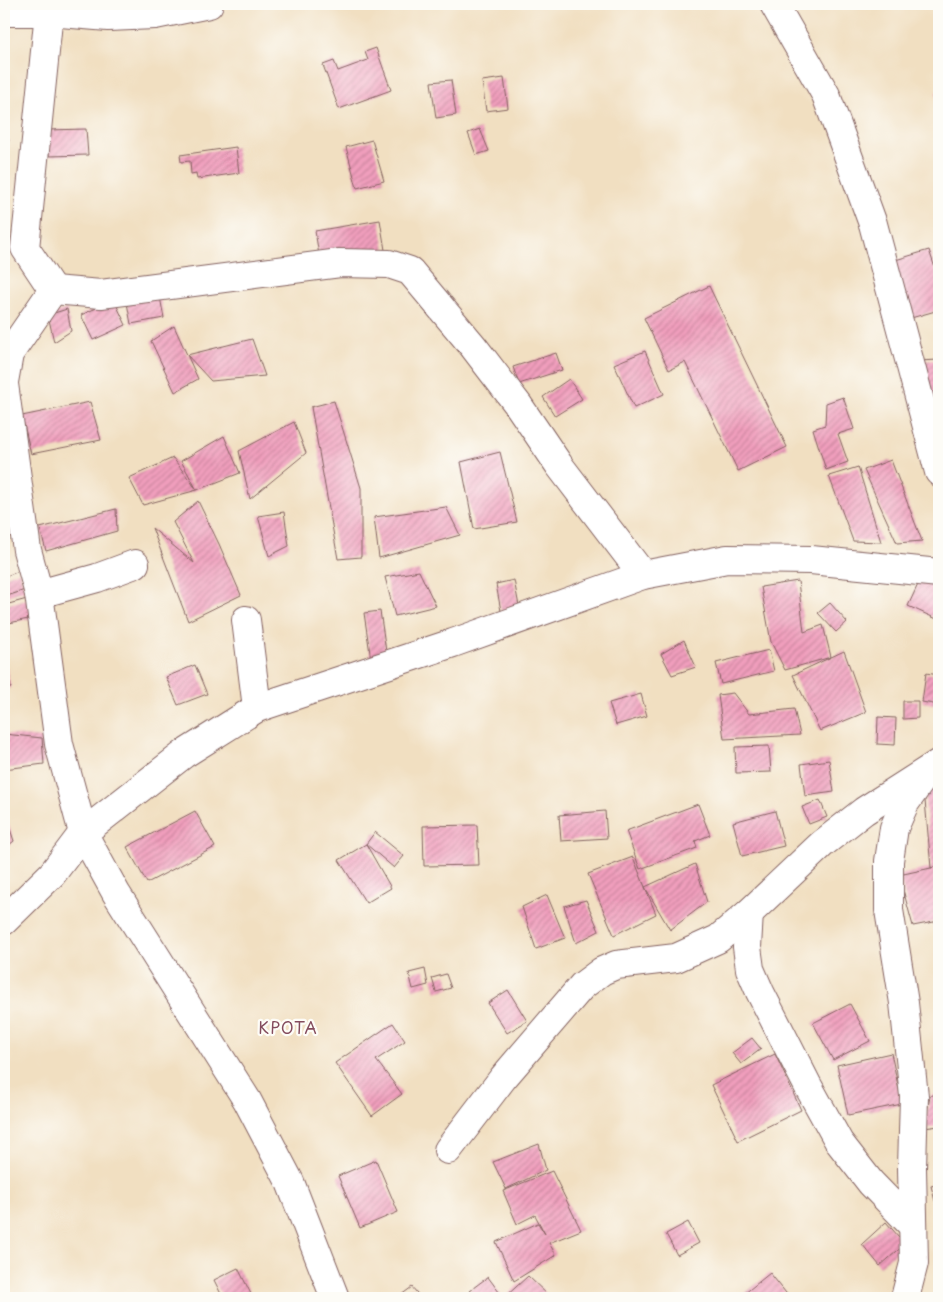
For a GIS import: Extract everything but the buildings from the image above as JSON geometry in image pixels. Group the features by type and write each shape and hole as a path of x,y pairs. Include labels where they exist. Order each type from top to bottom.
{"street":[{"path":"4,12 49,12 108,17 155,15 209,4"},
{"path":"774,4 826,95 874,224 939,472"},
{"path":"49,12 14,251 53,290 101,294 340,263 389,264 410,271 473,346 519,406 559,465 643,575"},
{"path":"53,290 9,354 4,383 27,550 40,594 59,744 83,833 116,893 247,1100 290,1182 335,1298"},
{"path":"4,920 52,874 83,833 184,754 257,708 453,643 643,575 726,559 811,560 939,573"},
{"path":"40,594 97,578 136,564"},
{"path":"246,620 257,708"},
{"path":"448,1150 503,1078 582,986 602,971 616,965 676,958 718,939 749,913 822,844 864,811 935,765"},
{"path":"905,1298 914,1263 914,1096 904,1003 889,910 889,861 894,828 905,803 935,765"},
{"path":"749,913 747,946 750,970 808,1086 839,1142 871,1183 913,1226"}],"district":[{"name":"KPOTA","path":"288,1027"}]}
